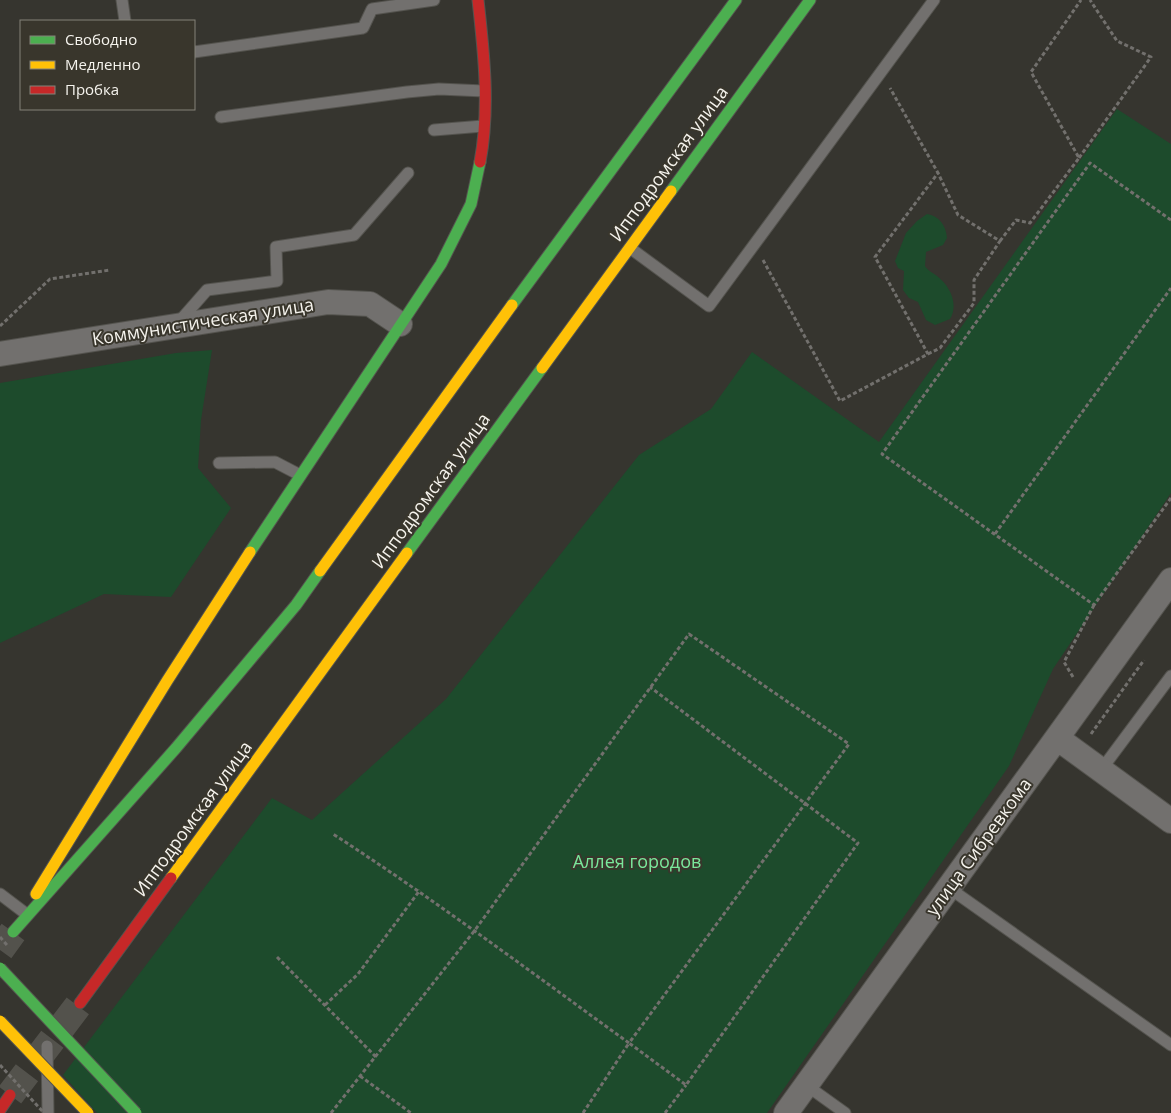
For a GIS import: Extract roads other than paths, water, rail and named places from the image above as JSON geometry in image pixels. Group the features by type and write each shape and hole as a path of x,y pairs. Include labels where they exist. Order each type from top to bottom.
{"main road":[{"path":"478,0 485,62 483,145 471,204 441,264 300,475 167,681 13,932 176,748 296,605 470,362 736,0"},
{"name":"Ипподромская улица","path":"80,1004 810,0"},
{"path":"0,968 136,1113"},
{"path":"0,1021 88,1113"},
{"path":"0,1110 10,1095"}],"street":[{"name":"Коммунистическая улица","path":"0,354 174,328 328,302 370,304 400,324"},
{"name":"улица Сибревкома","path":"786,1113 1171,580"},
{"path":"1057,738 1171,821"}],"lane":[{"path":"122,0 125,20"},
{"path":"195,52 363,28 372,8 434,0"},
{"path":"630,248 708,306 934,0"},
{"path":"221,117 407,92 439,89 484,91"},
{"path":"434,130 483,126"},
{"path":"174,328 207,290 277,280 276,247 354,235 408,174"},
{"path":"218,463 275,462 300,475"},
{"path":"1101,770 1171,676"},
{"path":"949,888 1171,1045"},
{"path":"0,894 25,913"},
{"path":"46,1113 47,1046"},
{"path":"806,1085 845,1113"}],"tunnel":[{"path":"0,950 13,932"},
{"path":"10,1095 80,1003"}],"park label":[{"name":"Аллея городов","path":"637,862"}]}
